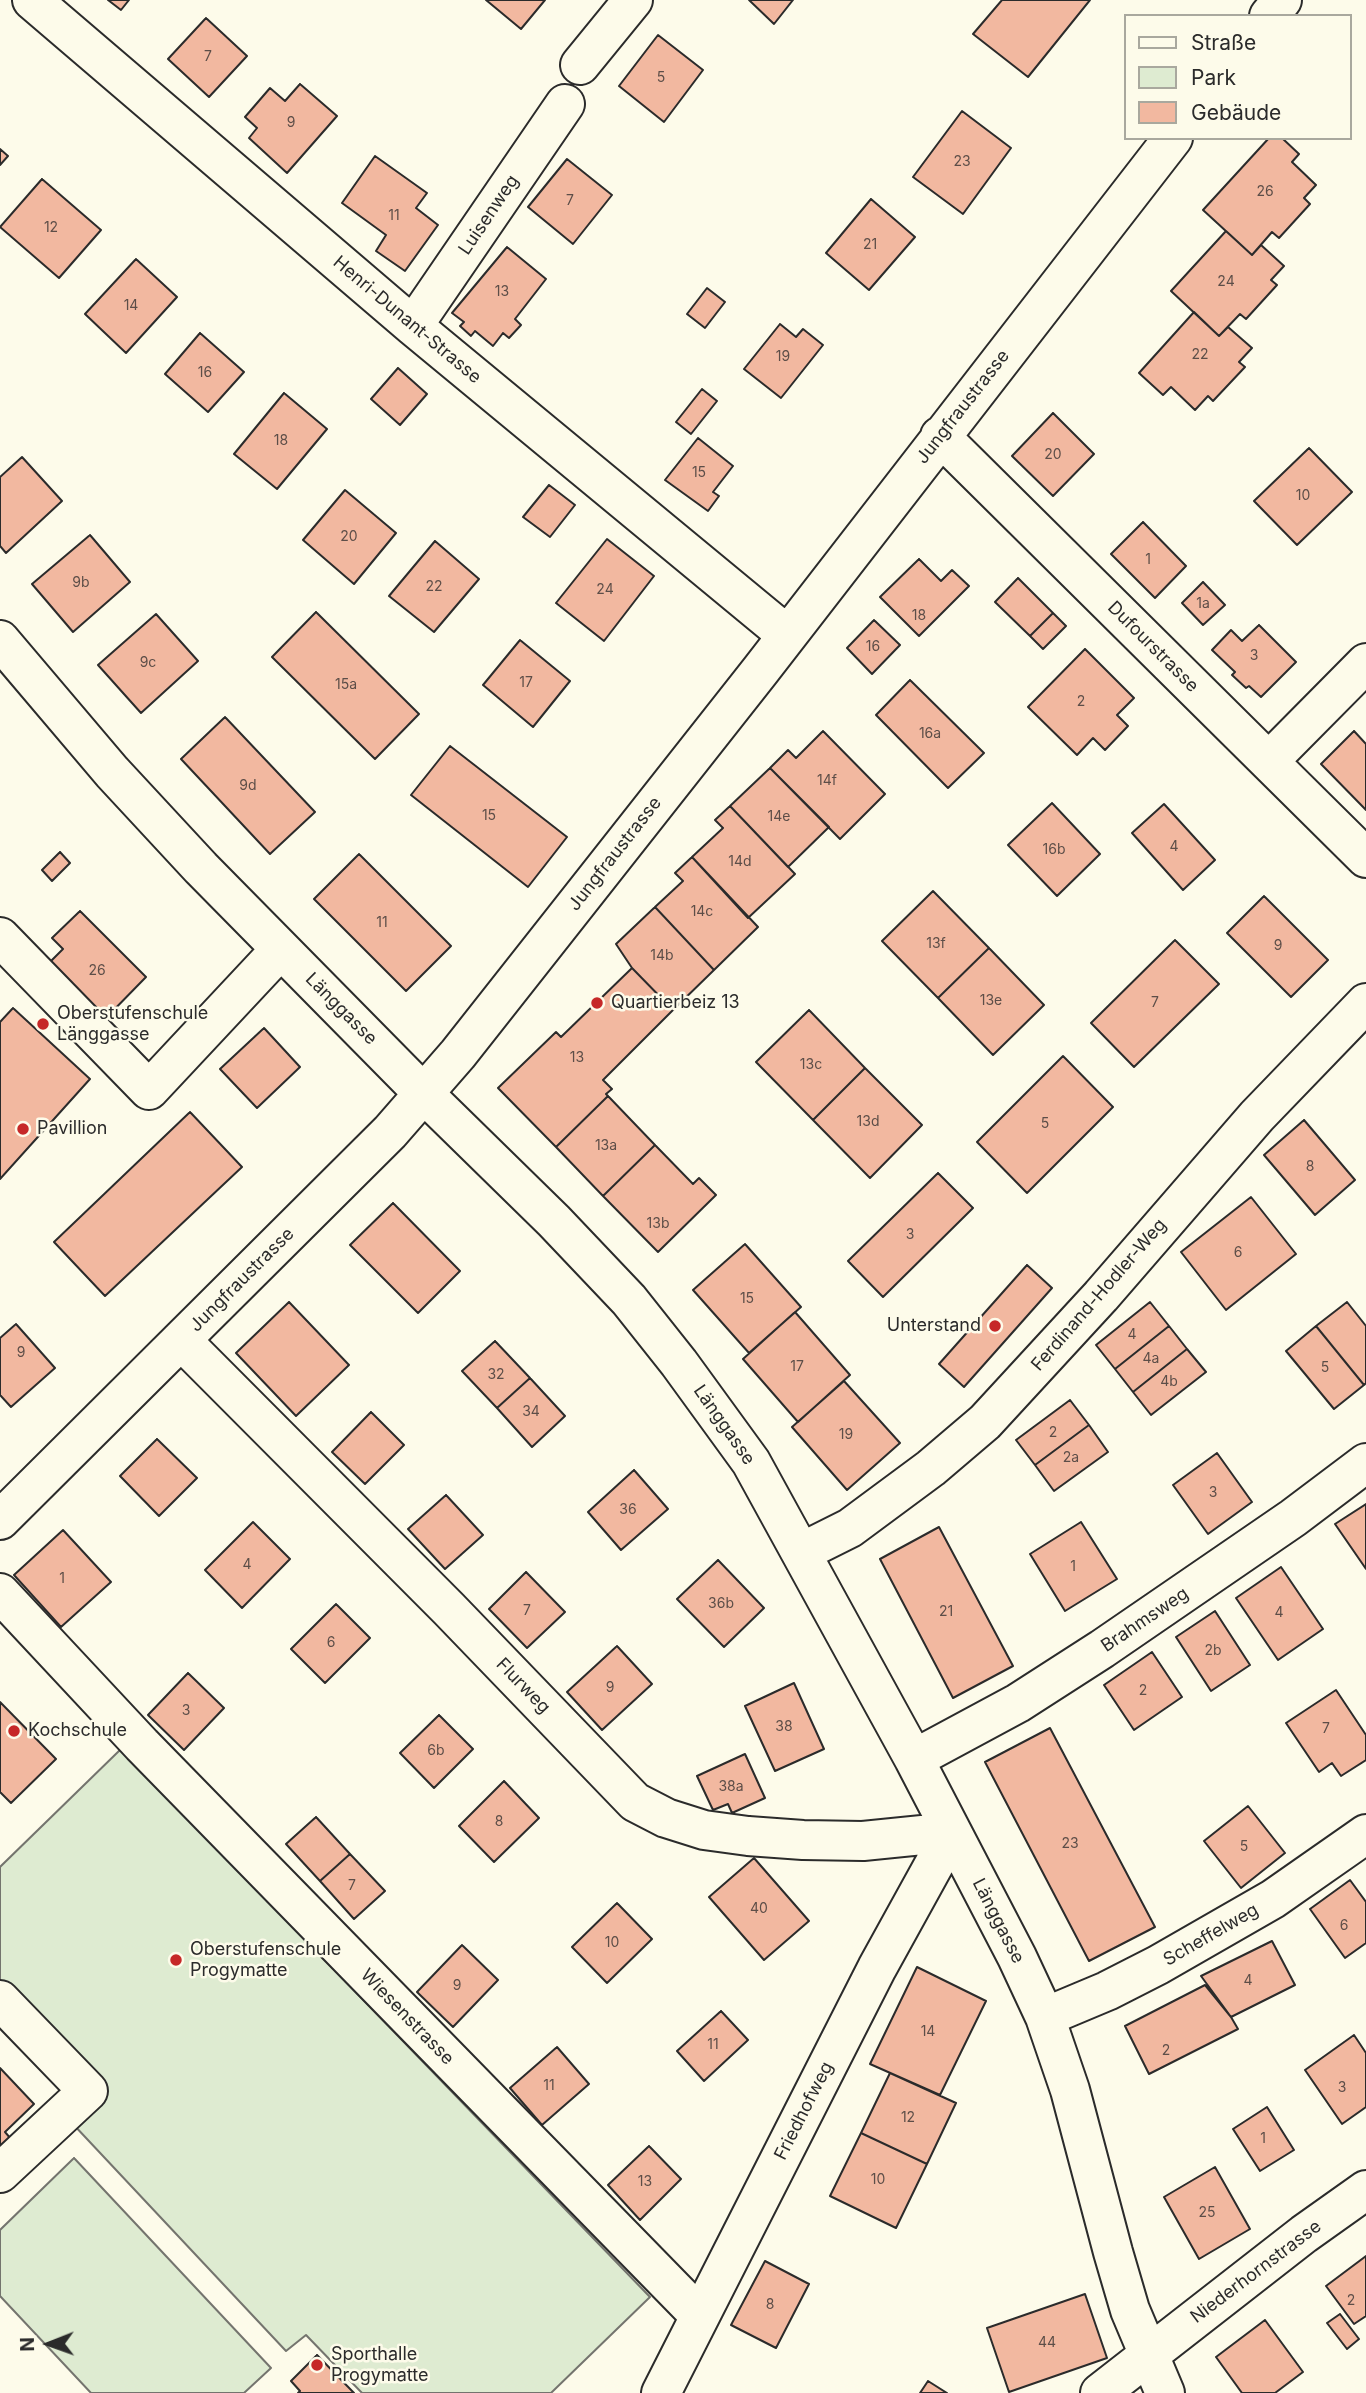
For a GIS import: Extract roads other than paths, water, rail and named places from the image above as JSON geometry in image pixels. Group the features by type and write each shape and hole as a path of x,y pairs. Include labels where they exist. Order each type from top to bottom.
{"street":[{"name":"Henri-Dunant-Strasse","path":"32,0 413,326 787,635"},
{"path":"580,65 633,0"},
{"path":"1271,14 1282,0"},
{"name":"Luisenweg","path":"413,326 565,104"},
{"name":"Jungfraustrasse","path":"0,1520 390,1132 458,1054 1171,140"},
{"name":"Dufourstrasse","path":"940,436 1366,858"},
{"name":"Länggasse","path":"0,640 111,772 280,950 554,1221 629,1300 751,1462 914,1759 1017,1957 1045,2017 1070,2090 1120,2275 1148,2356 1165,2393"},
{"path":"1269,761 1366,663"},
{"path":"0,937 149,1090 280,950"},
{"name":"Ferdinand-Hodler-Weg","path":"802,1552 850,1528 931,1468 985,1422 1101,1296 1256,1116 1366,1003"},
{"name":"Flurweg","path":"182,1341 449,1609 635,1802 666,1818 704,1830 748,1836 863,1840 952,1832"},
{"name":"Brahmsweg","path":"914,1759 1018,1703 1102,1649 1293,1518 1366,1463"},
{"name":"Wiesenstrasse","path":"0,1593 142,1745 701,2316"},
{"name":"Friedhofweg","path":"661,2393 877,1968 952,1832"},
{"name":"Scheffelweg","path":"1045,2017 1107,1991 1158,1965 1273,1899 1366,1834"},
{"path":"0,2000 88,2091 0,2173"},
{"name":"Niederhornstrasse","path":"1100,2393 1304,2234 1366,2190"}],"place":[{"name":"Quartierbeiz 13","path":"597,1003"},
{"name":"Oberstufenschule Länggasse","path":"43,1024"},
{"name":"Pavillion","path":"23,1129"},
{"name":"Unterstand","path":"995,1326"},
{"name":"Kochschule","path":"14,1731"},
{"name":"Oberstufenschule Progymatte","path":"176,1960"},
{"name":"Sporthalle Progymatte","path":"317,2365"}]}
